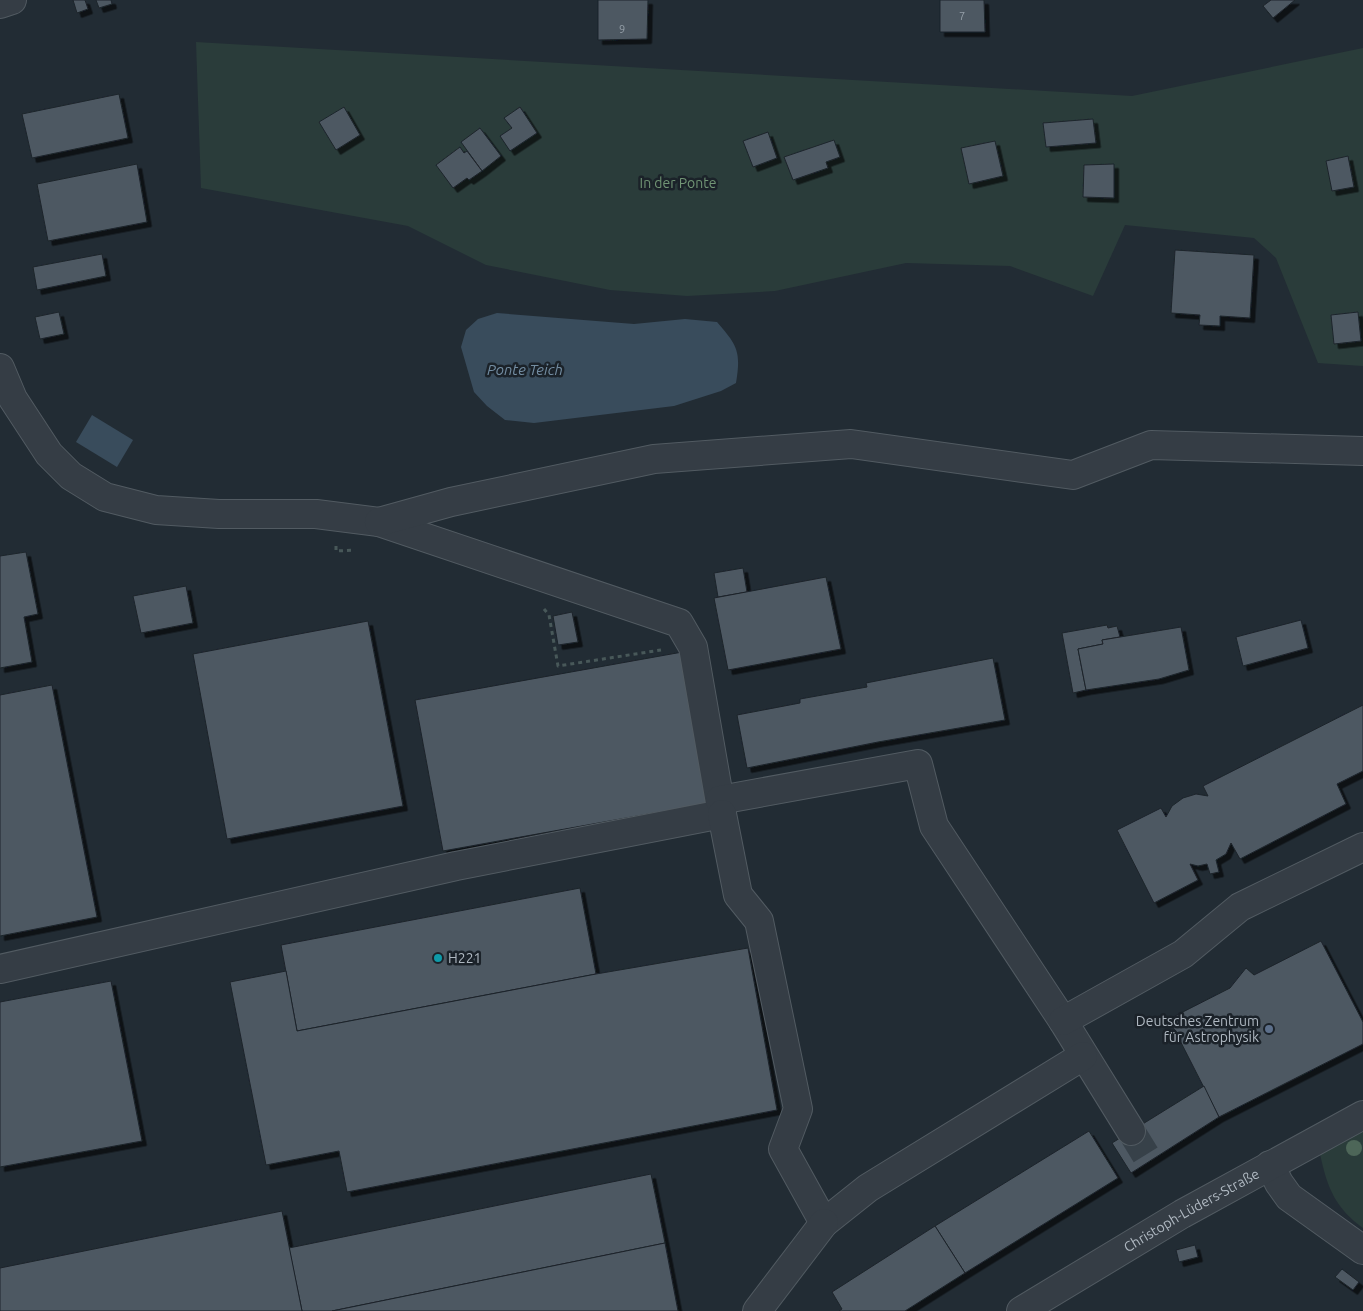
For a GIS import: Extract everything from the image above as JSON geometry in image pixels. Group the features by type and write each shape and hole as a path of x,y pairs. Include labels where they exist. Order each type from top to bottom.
{"street":[{"path":"0,4 12,0"},
{"path":"0,368 13,399 49,454 71,476 105,497 156,510 219,514 316,514 379,522 679,623 693,647 738,895 759,921 798,1109 783,1149 824,1223"},
{"path":"379,522 451,502 654,459 851,444 1073,475 1151,446 1363,451"},
{"path":"0,969 918,764 934,826 1063,1021 1131,1131"},
{"path":"1063,1021 1183,954 1240,907 1363,847"},
{"path":"757,1311 824,1223 868,1188 1083,1056"},
{"name":"Christoph-Lüders-Straße","path":"1021,1311 1182,1214 1363,1115"},
{"path":"1270,1165 1289,1197 1363,1250"}],"path":[{"path":"332,516 336,552 355,550"},
{"path":"543,608 549,615 558,666 676,647 686,635"}],"green space":[{"name":"In der Ponte","path":"196,42 1132,96 1363,48 1363,366 1318,363 1276,258 1254,238 1125,225 1093,296 1010,266 906,263 775,291 687,296 610,290 486,265 408,226 201,188"},
{"path":"1363,1124 1363,1228 1345,1213 1334,1196 1329,1187 1320,1154"}],"water":[{"name":"Ponte Teich","path":"497,313 634,324 685,319 717,322 730,337 738,356 736,383 721,391 674,406 534,423 505,420 487,406 474,392 461,347 466,330 478,319"},
{"path":"92,415 133,440 117,467 76,442"}],"building":[{"path":"73,0 85,0 88,9 77,13"},
{"path":"96,0 111,0 112,4 99,8"},
{"path":"598,0 648,0 647,39 598,40"},
{"path":"940,0 984,0 985,32 940,32"},
{"path":"1271,0 1295,0 1273,18 1263,6"},
{"path":"119,94 128,138 32,158 22,114"},
{"path":"344,107 360,135 336,150 319,122"},
{"path":"520,107 537,133 510,151 500,136 512,128 504,118"},
{"path":"1093,119 1096,143 1046,147 1043,123"},
{"path":"480,128 501,156 482,171 461,142"},
{"path":"768,132 777,158 753,167 743,141"},
{"path":"834,140 840,157 826,162 828,168 793,180 784,157"},
{"path":"995,141 1003,176 969,184 961,148"},
{"path":"460,147 464,153 467,151 482,171 469,180 467,178 453,188 436,165"},
{"path":"1348,156 1354,187 1332,191 1326,161"},
{"path":"137,164 147,222 48,241 37,184"},
{"path":"1114,164 1114,198 1083,197 1084,165"},
{"path":"1175,250 1254,255 1250,318 1220,316 1220,326 1199,325 1200,315 1171,313"},
{"path":"102,254 106,276 37,290 33,267"},
{"path":"59,312 64,334 40,339 35,317"},
{"path":"1358,312 1361,341 1334,344 1331,315"},
{"path":"26,552 38,614 24,617 32,662 0,668 0,556"},
{"path":"743,568 747,592 718,597 714,573"},
{"path":"826,577 841,649 728,670 714,598"},
{"path":"186,586 193,623 141,633 133,596"},
{"path":"572,612 578,642 558,645 553,616"},
{"path":"1301,620 1308,648 1243,666 1236,637"},
{"path":"368,621 403,806 227,839 193,654"},
{"path":"1107,625 1108,628 1117,626 1120,637 1102,640 1103,644 1078,649 1086,690 1073,693 1062,633"},
{"path":"1181,627 1189,670 1159,679 1086,690 1078,649 1103,644 1102,640"},
{"path":"688,651 715,802 443,851 415,700"},
{"path":"993,658 1005,720 878,742 747,768 737,715 800,703 800,699 867,687 866,683"},
{"path":"52,685 97,917 0,936 0,695"},
{"path":"1363,705 1363,771 1337,784 1346,804 1240,859 1231,843 1226,854 1216,860 1219,872 1210,874 1207,864 1198,866 1190,864 1198,880 1154,903 1117,830 1161,808 1166,817 1172,806 1183,798 1196,794 1208,796 1203,786"},
{"name":"H221","path":"580,888 596,974 297,1031 281,945"},
{"path":"1321,941 1363,1022 1363,1044 1219,1117 1169,1019 1230,988 1246,968 1254,975"},
{"path":"748,948 777,1110 347,1192 339,1151 266,1165 230,982 286,971 297,1031 596,974"},
{"path":"111,981 142,1141 0,1167 0,1002"},
{"path":"1204,1086 1219,1117 1131,1173 1112,1143"},
{"path":"1089,1131 1118,1178 965,1273 935,1226"},
{"path":"651,1174 665,1243 332,1311 302,1311 289,1248"},
{"path":"282,1211 302,1311 0,1311 0,1268"},
{"path":"935,1226 965,1273 905,1311 839,1311 842,1309 832,1292"},
{"path":"665,1243 678,1311 332,1311"},
{"path":"1195,1245 1198,1257 1179,1262 1176,1250"},
{"path":"1342,1269 1359,1282 1353,1290 1335,1277"}],"tunnel":[{"path":"1131,1131 1150,1162"}],"place":[{"name":"H221","path":"438,958"},
{"name":"Deutsches Zentrum für Astrophysik","path":"1269,1029"}]}
